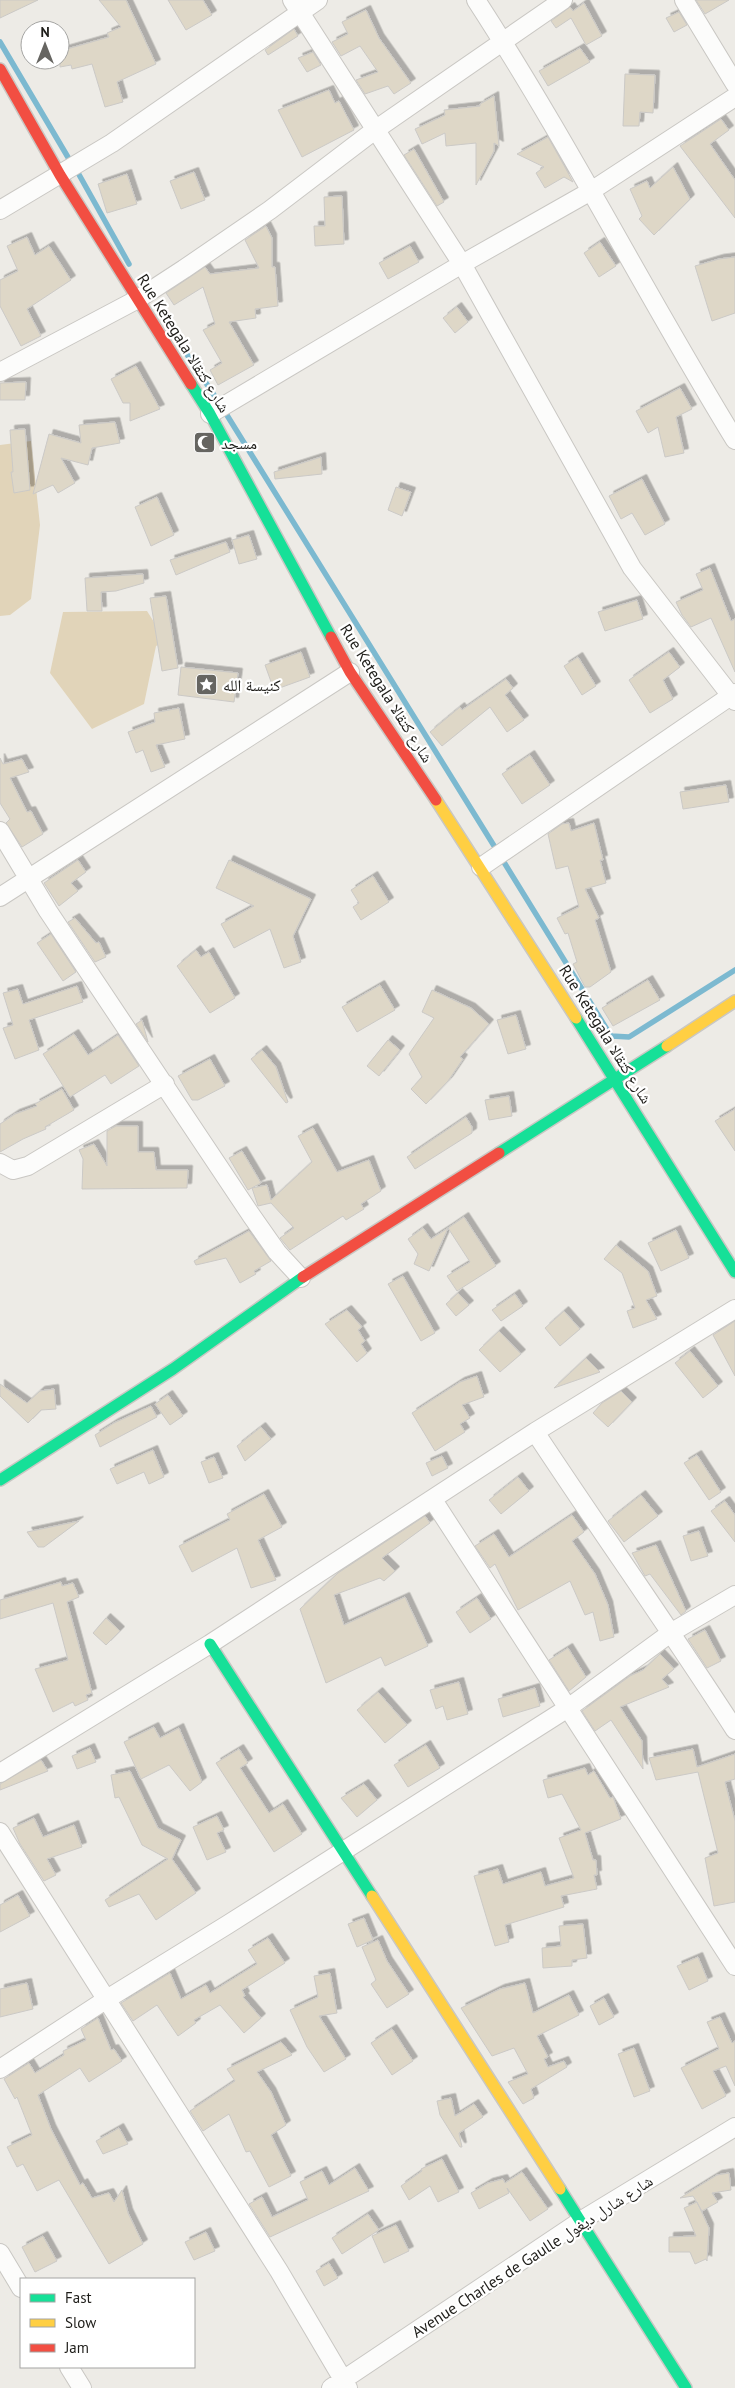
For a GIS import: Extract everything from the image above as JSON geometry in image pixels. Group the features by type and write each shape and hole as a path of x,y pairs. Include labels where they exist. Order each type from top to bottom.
{"street":[{"path":"0,210 112,143 296,6 318,0"},
{"path":"476,0 504,42 693,372 735,440"},
{"path":"0,372 138,299 270,210 376,130 563,0"},
{"path":"684,0 735,84"},
{"path":"296,6 462,264 632,568 733,697 481,867"},
{"name":"Rue Ketegala شارع كتقالا","path":"0,69 60,175 210,414 350,672 481,867 616,1079 735,1272"},
{"path":"210,414 462,264 591,191 735,97"},
{"path":"0,897 350,672"},
{"path":"0,831 28,879 262,1231 301,1278"},
{"path":"0,1480 173,1369 301,1278 616,1079 735,1001"},
{"path":"0,1163 13,1170 28,1166 165,1084"},
{"path":"0,1773 210,1644 535,1432 735,1309"},
{"path":"535,1432 607,1541 672,1632 735,1730"},
{"path":"433,1500 735,1966"},
{"path":"0,2069 106,1998 227,1925 568,1708 672,1632 735,1595"},
{"path":"210,1644 341,1851 582,2220 686,2388"},
{"path":"0,1832 279,2271 341,2385"},
{"name":"Avenue Charles de Gaulle شارع شارل ديغول","path":"341,2385 582,2220 735,2127"},
{"path":"0,2253 20,2286"},
{"path":"70,2368 82,2388"}],"shaded area":[{"path":"31,441 40,525 31,599 10,615 0,616 0,445"},
{"path":"147,611 166,641 156,646 144,704 92,729 50,673 63,612"}],"building":[{"path":"0,0 38,0 0,18"},
{"path":"99,0 126,0 156,64 117,82 123,102 105,107 92,64 72,69 70,65 70,48 109,37 107,33 121,27"},
{"path":"168,0 203,0 212,15 186,30"},
{"path":"696,0 729,0 705,14"},
{"path":"584,3 602,36 586,45 571,18 556,28 551,21 570,7 573,11"},
{"path":"366,10 379,38 411,83 394,94 388,86 365,94 356,80 378,72 360,46 341,56 332,42 348,34 342,22"},
{"path":"679,12 687,25 674,32 666,18"},
{"path":"294,29 298,36 268,55 265,50"},
{"path":"580,48 590,62 548,86 539,71"},
{"path":"313,52 321,65 307,72 298,58"},
{"path":"625,74 655,75 653,113 640,112 639,126 623,126"},
{"path":"329,90 335,103 339,101 354,130 302,157 278,110"},
{"path":"494,96 499,146 494,143 494,151 476,185 476,143 446,146 445,133 422,144 415,129 445,115 444,110 480,106 480,104"},
{"path":"721,119 729,130 710,144 735,180 735,218 680,146"},
{"path":"548,137 573,182 564,177 545,188 536,173 544,167 517,154"},
{"path":"414,149 444,202 437,206 404,155"},
{"path":"673,167 690,199 654,235 639,219 642,216 630,189 647,181 650,188"},
{"path":"194,172 205,200 181,209 170,181"},
{"path":"127,174 137,204 107,213 98,184"},
{"path":"342,196 344,244 315,246 314,226 325,226 324,197"},
{"path":"266,226 272,238 272,267 275,267 278,306 255,309 256,318 229,322 254,365 218,385 210,370 222,363 203,330 215,324 203,287 174,305 166,293 205,267 210,274 259,268 245,240"},
{"path":"27,237 35,255 49,246 71,280 27,309 41,336 21,346 0,306 0,280 18,271 7,246"},
{"path":"600,242 616,266 599,277 584,253"},
{"path":"410,246 419,262 388,279 379,263"},
{"path":"735,257 735,313 712,321 695,266 719,259"},
{"path":"457,307 468,322 455,333 443,318"},
{"path":"136,366 160,409 130,421 130,403 123,403 111,379"},
{"path":"26,382 25,400 0,400 0,383"},
{"path":"680,388 692,409 676,417 684,453 665,457 658,427 648,433 636,411"},
{"path":"115,422 120,443 92,448 88,465 61,458 75,483 58,493 53,485 33,494 49,434 81,443 79,425"},
{"path":"25,429 30,490 14,493 11,472 13,472 10,430"},
{"path":"321,457 322,474 275,479 274,472"},
{"path":"642,479 665,524 645,535 632,513 621,519 609,496"},
{"path":"396,487 411,492 402,516 388,510"},
{"path":"157,497 174,535 151,546 135,507"},
{"path":"249,535 257,559 239,564 232,540"},
{"path":"226,542 230,552 176,575 170,560"},
{"path":"710,568 731,621 735,619 735,672 711,618 691,627 682,615 676,602 703,590 696,574"},
{"path":"143,574 144,583 116,591 101,592 102,611 87,611 85,578"},
{"path":"166,596 178,668 162,671 150,598"},
{"path":"637,600 643,619 605,631 598,612"},
{"path":"301,652 310,677 274,690 265,665"},
{"path":"669,652 680,667 663,680 673,699 650,713 629,680"},
{"path":"578,657 596,686 582,695 564,666"},
{"path":"181,667 238,673 234,702 178,695"},
{"path":"506,679 513,688 505,695 524,720 507,732 490,707 442,746 430,732 460,707 462,710"},
{"path":"179,708 185,739 156,745 165,767 151,772 143,750 136,753 128,732 155,722 154,713"},
{"path":"530,755 550,785 522,804 502,774"},
{"path":"0,758 3,764 22,759 29,772 10,778 27,812 31,811 43,834 22,847 6,823 10,819 0,803"},
{"path":"726,785 729,802 683,809 680,792"},
{"path":"569,823 571,831 594,823 603,860 600,860 606,883 585,889 599,918 595,920 611,972 590,987 585,987 573,964 577,962 568,933 565,934 557,918 579,907 568,866 556,869 548,834 562,824"},
{"path":"78,860 86,872 71,883 78,891 59,906 44,883"},
{"path":"229,860 311,899 293,936 301,962 284,968 270,929 234,948 221,924 254,906 216,888"},
{"path":"373,876 389,902 361,920 353,907 359,903 351,890"},
{"path":"75,918 96,943 99,942 106,957 95,962 68,922"},
{"path":"51,934 76,972 63,981 37,943"},
{"path":"196,950 201,957 209,952 235,998 210,1013 177,966"},
{"path":"648,980 660,1000 613,1026 602,1008"},
{"path":"380,985 395,1010 357,1032 342,1007"},
{"path":"77,986 83,1002 29,1020 39,1050 15,1059 3,1028 13,1025 3,993 18,989 23,1004"},
{"path":"432,990 471,1008 489,1024 460,1057 463,1059 448,1081 426,1104 411,1089 422,1077 409,1054 434,1018 422,1012"},
{"path":"516,1015 526,1049 508,1054 497,1020"},
{"path":"142,1020 148,1042 136,1024"},
{"path":"74,1034 88,1055 118,1035 139,1066 111,1084 105,1075 70,1097 43,1054"},
{"path":"388,1040 400,1050 379,1076 367,1066"},
{"path":"262,1050 276,1067 288,1102 286,1103 251,1059"},
{"path":"210,1059 225,1086 198,1100 192,1100 178,1076"},
{"path":"62,1089 74,1110 45,1127 46,1129 0,1152 0,1124 15,1114 37,1106 35,1104"},
{"path":"509,1096 512,1116 489,1120 485,1100"},
{"path":"735,1109 735,1151 715,1121"},
{"path":"466,1117 472,1127 472,1133 415,1169 407,1157"},
{"path":"116,1126 138,1126 138,1152 154,1152 156,1170 188,1170 187,1188 82,1189 83,1159 79,1150 94,1144 107,1166 107,1131"},
{"path":"313,1128 337,1172 369,1160 381,1191 361,1204 364,1209 346,1220 343,1216 290,1250 280,1238 294,1228 271,1203 258,1206 252,1188 267,1185 271,1200 312,1162 298,1136"},
{"path":"242,1151 261,1183 248,1190 229,1158"},
{"path":"464,1217 496,1266 457,1291 447,1276 470,1262 448,1228"},
{"path":"423,1228 431,1239 448,1228 429,1271 414,1264 418,1254 408,1239"},
{"path":"676,1230 689,1258 661,1271 648,1243"},
{"path":"249,1231 271,1261 254,1271 256,1274 240,1283 226,1258 196,1265 194,1261"},
{"path":"616,1245 648,1271 657,1296 646,1300 657,1319 633,1328 627,1311 635,1308 622,1273 604,1259"},
{"path":"403,1276 435,1333 421,1341 388,1284"},
{"path":"458,1293 469,1305 456,1316 446,1304"},
{"path":"515,1294 523,1306 501,1321 492,1310"},
{"path":"347,1310 362,1327 358,1330 365,1341 361,1344 367,1353 357,1362 325,1324"},
{"path":"564,1311 580,1329 560,1346 545,1328"},
{"path":"735,1321 735,1376 713,1335"},
{"path":"499,1331 521,1354 500,1372 479,1350"},
{"path":"690,1351 718,1386 703,1398 675,1363"},
{"path":"586,1358 600,1372 554,1388"},
{"path":"477,1376 484,1397 462,1405 470,1418 460,1424 465,1432 435,1451 412,1413 460,1382"},
{"path":"0,1384 27,1403 40,1391 54,1389 56,1409 41,1410 28,1423 0,1396"},
{"path":"621,1391 632,1402 608,1427 593,1413 602,1403"},
{"path":"168,1395 183,1416 170,1425 155,1404"},
{"path":"151,1406 157,1417 100,1447 95,1435 114,1423"},
{"path":"261,1427 271,1439 245,1461 237,1446"},
{"path":"153,1450 164,1477 149,1484 144,1472 117,1484 110,1469"},
{"path":"697,1455 721,1492 709,1500 684,1463"},
{"path":"442,1456 448,1468 432,1476 426,1463"},
{"path":"214,1457 223,1478 209,1483 201,1462"},
{"path":"518,1477 529,1491 501,1514 489,1500"},
{"path":"264,1494 282,1527 258,1540 276,1580 251,1588 237,1548 192,1572 179,1546 230,1520 227,1514"},
{"path":"641,1495 658,1516 624,1542 608,1521"},
{"path":"725,1501 735,1515 735,1542 711,1511"},
{"path":"572,1515 584,1532 572,1541 595,1574 608,1605 614,1637 600,1641 593,1612 585,1615 570,1581 518,1610 495,1564 490,1568 475,1546 494,1534 509,1557"},
{"path":"425,1516 430,1523 382,1558 395,1571 384,1581 380,1578 334,1595 344,1625 405,1597 428,1646 385,1666 381,1657 326,1683 300,1609 338,1573"},
{"path":"79,1521 44,1547 38,1547 27,1532"},
{"path":"699,1531 708,1556 691,1561 683,1536"},
{"path":"656,1545 686,1611 681,1615 650,1574 645,1576 632,1553"},
{"path":"61,1582 62,1586 73,1583 79,1597 67,1602 92,1693 86,1695 88,1700 75,1706 73,1702 53,1712 35,1669 68,1660 53,1603 0,1619 0,1600"},
{"path":"477,1598 491,1619 470,1633 456,1612"},
{"path":"106,1618 120,1631 106,1645 93,1633"},
{"path":"705,1630 721,1661 707,1668 688,1639"},
{"path":"568,1648 586,1677 569,1691 549,1660"},
{"path":"660,1654 674,1669 662,1679 669,1687 620,1707 642,1741 643,1769 611,1720 595,1731 582,1711 630,1676 643,1670"},
{"path":"459,1682 468,1714 447,1720 443,1706 436,1709 430,1690"},
{"path":"535,1688 540,1706 503,1717 498,1699"},
{"path":"378,1692 407,1725 385,1743 357,1710"},
{"path":"154,1727 160,1738 179,1728 202,1782 190,1791 169,1765 141,1779 124,1742"},
{"path":"426,1745 440,1768 408,1787 394,1765"},
{"path":"90,1748 96,1762 77,1769 72,1756"},
{"path":"239,1749 248,1763 240,1768 269,1813 283,1804 302,1834 274,1852 216,1763"},
{"path":"693,1749 697,1767 735,1754 735,1779 725,1782 735,1821 735,1902 714,1906 705,1858 718,1853 698,1772 656,1780 649,1758"},
{"path":"41,1760 48,1771 0,1790 0,1784"},
{"path":"585,1768 588,1775 594,1771 610,1798 613,1797 621,1819 585,1833 593,1860 596,1860 597,1875 594,1875 597,1889 561,1896 564,1907 505,1925 509,1942 495,1946 474,1876 498,1869 503,1884 541,1872 545,1886 574,1878 559,1838 581,1830 562,1794 548,1798 543,1780"},
{"path":"130,1771 158,1828 181,1840 172,1859 196,1893 156,1920 139,1894 109,1907 105,1900 168,1859 142,1845 119,1797 115,1798 111,1775"},
{"path":"364,1784 377,1800 357,1817 341,1798"},
{"path":"217,1816 224,1830 217,1833 226,1852 207,1860 193,1827"},
{"path":"34,1818 43,1837 74,1825 82,1847 47,1859 56,1875 44,1881 20,1844 13,1828"},
{"path":"18,1895 30,1916 0,1932 0,1905"},
{"path":"364,1918 373,1940 357,1947 348,1924"},
{"path":"583,1924 587,1958 572,1960 572,1966 543,1968 542,1948 561,1946 559,1926"},
{"path":"268,1938 285,1963 242,1990 245,1996 243,1997 261,2018 244,2033 220,2005 194,2020 196,2023 178,2036 157,2005 133,2021 121,2003 170,1973 181,1999 206,1985 210,1993 257,1964 248,1950"},
{"path":"378,1940 387,1961 409,1994 387,2008 371,1984 376,1980 362,1947"},
{"path":"698,1957 708,1981 689,1990 677,1966"},
{"path":"330,1973 337,2013 319,2016 346,2059 324,2072 307,2047 290,2010 318,1997 314,1976"},
{"path":"27,1983 33,2009 0,2017 0,1989"},
{"path":"525,1983 533,2013 569,1995 579,2015 537,2036 548,2057 544,2059 548,2067 564,2061 567,2067 531,2089 534,2098 523,2104 508,2082 528,2074 514,2048 492,2056 461,2008 500,1989"},
{"path":"604,1998 614,2017 599,2025 590,2006"},
{"path":"720,2017 732,2043 735,2041 735,2086 726,2066 713,2071 726,2096 702,2109 681,2068 719,2049 707,2022"},
{"path":"98,2018 111,2050 114,2049 122,2061 89,2082 80,2068 38,2095 51,2129 80,2185 83,2183 92,2198 109,2193 114,2202 122,2190 128,2213 143,2244 109,2264 59,2180 37,2191 23,2164 17,2167 7,2147 32,2135 17,2097 15,2099 4,2079 29,2063 35,2073 64,2055 63,2051 86,2040 81,2029"},
{"path":"392,2029 413,2061 392,2075 371,2043"},
{"path":"281,2042 292,2055 257,2072 271,2092 286,2125 271,2135 291,2176 269,2187 250,2151 246,2152 229,2114 203,2131 190,2111 235,2081 227,2069"},
{"path":"634,2048 650,2091 634,2097 618,2054"},
{"path":"451,2098 455,2116 474,2104 483,2117 459,2133 462,2147 460,2147 440,2115 437,2101"},
{"path":"119,2128 128,2144 103,2154 96,2141"},
{"path":"442,2159 459,2192 438,2202 430,2186 409,2200 401,2186 422,2171 421,2169"},
{"path":"355,2168 369,2191 270,2237 249,2204 262,2197 272,2217 308,2200 300,2182 322,2171 329,2185"},
{"path":"522,2172 548,2209 530,2221 507,2188 509,2193 479,2209 471,2193 488,2183 503,2179 505,2183"},
{"path":"729,2173 731,2190 712,2193 718,2202 702,2211 693,2196 680,2198 717,2175"},
{"path":"697,2202 709,2228 707,2261 706,2259 695,2264 690,2252 669,2252 669,2237 696,2236 684,2208"},
{"path":"368,2214 379,2230 342,2254 332,2238"},
{"path":"396,2225 409,2251 384,2263 372,2236"},
{"path":"206,2232 215,2251 194,2260 185,2242"},
{"path":"43,2236 57,2261 35,2272 22,2247"},
{"path":"329,2263 338,2278 324,2286 316,2271"}],"waterway":[{"path":"0,42 69,159"},
{"path":"77,171 129,264"},
{"path":"170,329 220,404"},
{"path":"225,412 496,849"},
{"path":"502,859 611,1036 629,1037 735,970"}],"traffic: fast":[{"path":"191,384 210,414 331,637"},
{"path":"576,1018 735,1272"},
{"path":"499,1153 667,1046"},
{"path":"0,1480 173,1369 303,1277"},
{"path":"210,1644 372,1896"},
{"path":"560,2189 686,2388"}],"traffic: slow":[{"path":"436,800 576,1018"},
{"path":"667,1046 735,1001"},
{"path":"372,1896 560,2189"}],"traffic: jam":[{"path":"0,69 60,175 191,384"},
{"path":"331,637 350,672 436,800"},
{"path":"303,1277 499,1153"}],"place":[{"name":"مسجد","path":"205,443"},
{"name":"كنيسة الله","path":"207,685"}]}
